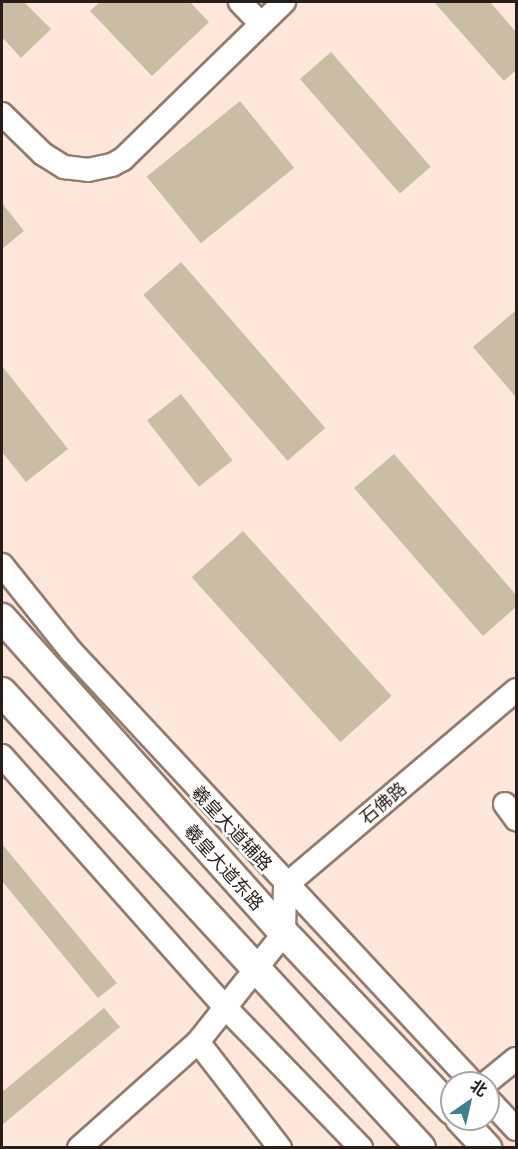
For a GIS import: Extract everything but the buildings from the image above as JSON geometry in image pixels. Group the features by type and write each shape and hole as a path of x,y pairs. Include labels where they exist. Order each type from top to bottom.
{"main road":[{"name":"羲皇大道东路","path":"2,618 284,933 440,1097"},
{"path":"2,692 421,1148"},
{"path":"471,1131 487,1148"}],"street":[{"path":"240,2 261,24"},
{"path":"2,114 43,154 64,167 88,170 112,165 123,159 284,2"},
{"name":"羲皇大道辅路","path":"2,565 70,651 285,886 462,1071"},
{"name":"石佛路","path":"285,886 516,690"},
{"path":"2,756 225,1007 361,1148"},
{"path":"80,1148 198,1042 284,933 285,886"},
{"path":"198,1042 280,1148"},
{"path":"500,1072 516,1059"},
{"path":"500,1112 516,1129"}]}
